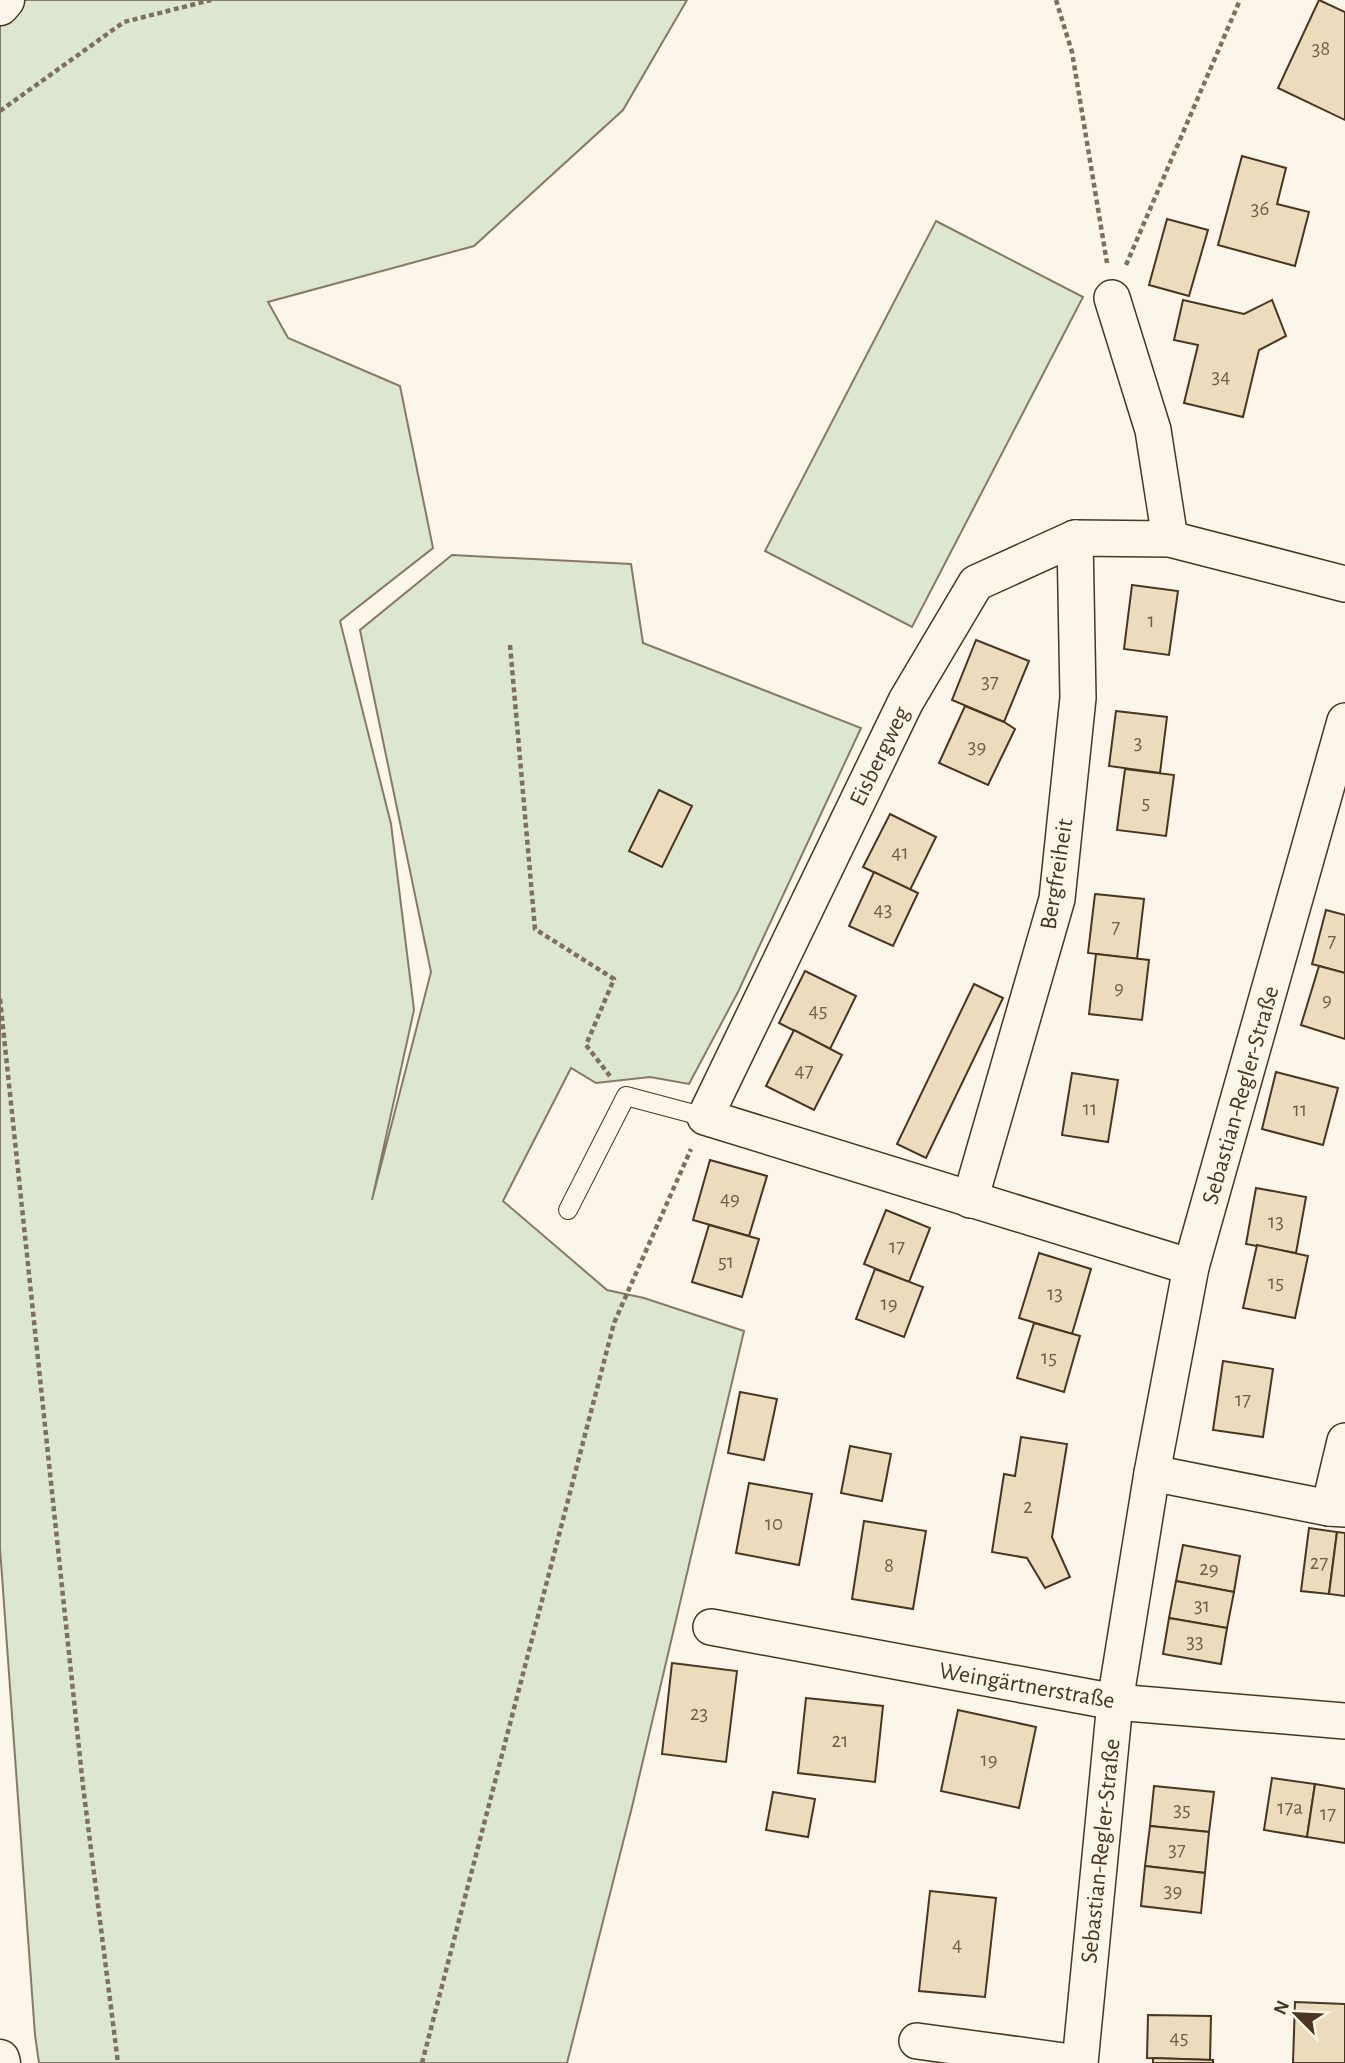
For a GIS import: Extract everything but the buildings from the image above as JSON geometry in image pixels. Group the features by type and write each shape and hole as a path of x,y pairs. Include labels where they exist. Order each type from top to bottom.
{"main road":[{"path":"0,6 5,0"}],"street":[{"path":"1112,298 1153,430 1170,539"},
{"name":"Eisbergweg","path":"705,1117 906,701 976,583 1075,538 1170,539 1345,584"},
{"name":"Bergfreiheit","path":"970,1199 1057,899 1078,698 1075,538"},
{"name":"Sebastian-Regler-Straße","path":"1079,2063 1115,1702 1152,1473 1191,1267 1345,721"},
{"path":"705,1117 1191,1267"},
{"path":"1152,1473 1337,1508 1345,1441"},
{"name":"Weingärtnerstraße","path":"711,1627 1115,1702 1345,1721"},
{"path":"917,2041 1079,2063"}],"lane":[{"path":"568,1210 626,1096 705,1117"}],"path":[{"path":"0,111 124,22 211,0"},
{"path":"1056,0 1072,52 1112,298"},
{"path":"1112,298 1240,0"},
{"path":"510,645 536,929 614,979 586,1045 626,1096"},
{"path":"0,999 83,1786 118,2063"},
{"path":"422,2063 614,1323 705,1117"}],"green space":[{"path":"0,0 687,0 623,110 474,246 268,302 288,338 400,386 433,548 340,621 391,824 414,1010 372,1200 431,972 360,630 452,555 631,564 643,643 861,728 738,992 689,1084 650,1077 596,1083 571,1068 503,1201 607,1290 644,1298 744,1331 632,1807 567,2063 39,2063 0,1548"},
{"path":"936,221 1083,297 912,627 765,551"}]}
